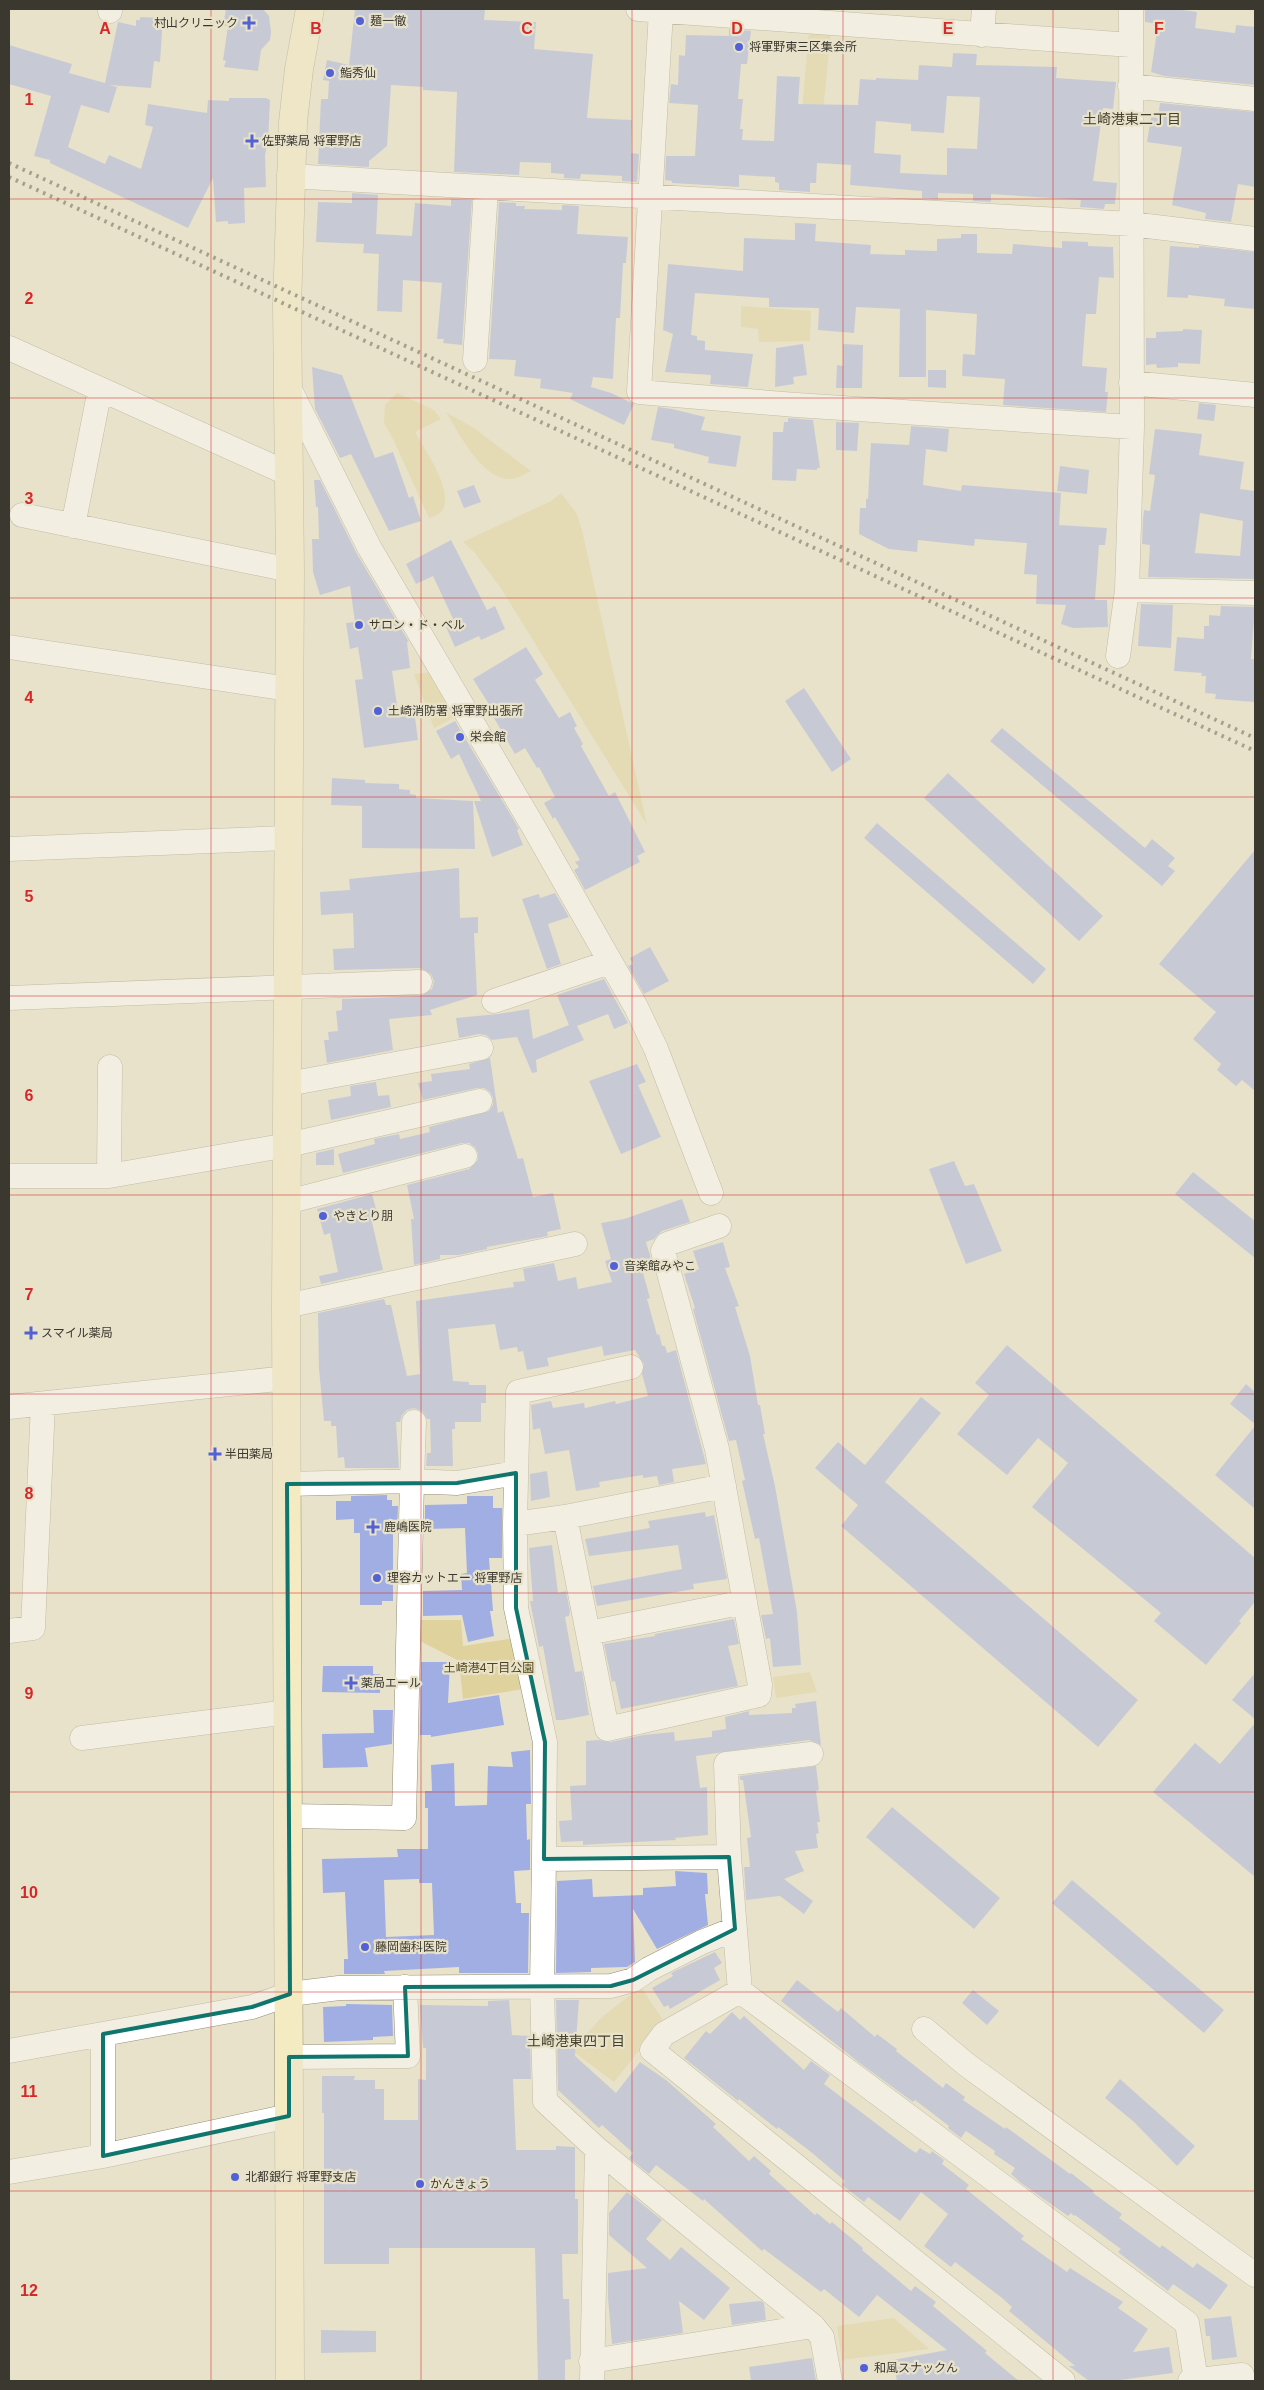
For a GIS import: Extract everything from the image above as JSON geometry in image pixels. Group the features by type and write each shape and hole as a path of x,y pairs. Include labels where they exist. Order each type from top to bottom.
{"street":[{"path":"290,2381 286,1306 289,986 287,838 290,570 287,305 289,176 297,85 310,9"},
{"path":"638,9 807,15 982,35 1130,45"},
{"path":"982,35 984,9"},
{"path":"1118,656 1127,590 1132,427 1131,9"},
{"path":"661,11 639,392 796,405 1132,427"},
{"path":"1130,86 1255,99"},
{"path":"289,176 1131,224 1255,239"},
{"path":"475,360 486,188"},
{"path":"9,348 289,474"},
{"path":"1132,383 1255,394"},
{"path":"289,388 369,547 636,1007 656,1049 710,1193"},
{"path":"73,526 100,389"},
{"path":"22,515 290,570"},
{"path":"1127,590 1255,593"},
{"path":"9,646 289,689"},
{"path":"9,850 287,838"},
{"path":"494,1001 610,962"},
{"path":"9,998 420,982"},
{"path":"288,1084 481,1048"},
{"path":"109,1176 110,1067"},
{"path":"9,1176 109,1176 288,1144 480,1101"},
{"path":"288,1202 465,1156"},
{"path":"565,1517 606,1729 759,1695 760,1685 718,1449 663,1251 667,1244 719,1226"},
{"path":"286,1306 575,1244"},
{"path":"632,1367 518,1392 516,1608 545,1742 542,1987 545,2101 596,2149 813,2326 822,2337 830,2381"},
{"path":"9,1407 287,1378"},
{"path":"9,1632 33,1628 43,1404"},
{"path":"288,1816 404,1818 414,1422"},
{"path":"287,1484 412,1481 457,1483 516,1473"},
{"path":"516,1524 565,1517 724,1486"},
{"path":"588,1633 745,1602"},
{"path":"82,1738 288,1712"},
{"path":"811,1754 726,1764 729,1857 740,1991 1187,2323 1193,2381 1242,2375 1243,2381"},
{"path":"544,1859 729,1857"},
{"path":"9,2051 252,2007 290,1994 339,1988 611,1986 633,1980 702,1942 735,1929"},
{"path":"289,2057 408,2056 405,1987"},
{"path":"740,1991 664,2034 652,2050 1063,2381"},
{"path":"924,2028 968,2065 1255,2275"},
{"path":"103,2034 103,2156"},
{"path":"9,2172 103,2156 289,2116"},
{"path":"596,2149 591,2371 813,2326"}],"highlighted area":[{"path":"516,1473 516,1608 545,1742 544,1859 729,1857 735,1929 633,1980 611,1986 405,1987 408,2056 289,2057 289,2116 103,2156 103,2034 252,2007 290,1994 287,1484 457,1483"}],"green space":[{"path":"809,30 831,31 823,112 802,110"},
{"path":"741,306 811,311 810,341 759,342 758,329 741,327"},
{"path":"397,393 434,410 441,419 415,432 436,468 444,489 445,498 442,511 429,518 384,423 385,405"},
{"path":"446,412 474,428 531,471 513,479 500,478 490,472 472,454"},
{"path":"561,493 577,514 582,530 647,825 502,590 475,553 463,542 551,501"},
{"path":"438,671 461,714 434,728 414,674"},
{"name":"土崎港4丁目公園","path":"418,1620 461,1620 463,1646 514,1638 523,1689 463,1699 459,1661 418,1640"},
{"path":"810,1672 817,1692 776,1698 773,1677"},
{"path":"641,1987 663,2020 614,2082 571,2050 603,2016"},
{"path":"894,2318 929,2349 842,2360 837,2326"}],"building":[{"path":"226,9 263,9 269,16 270,40 261,50 258,71 224,67 226,61 223,60 228,26 223,26"},
{"path":"355,9 485,10 484,20 536,22 534,49 593,54 587,118 632,120 631,153 639,154 637,182 622,181 622,176 581,174 580,179 564,178 564,174 551,173 551,163 520,162 519,175 454,172 457,92 423,90 423,87 391,85 387,146 369,161 369,167 318,164 321,99 328,99 329,81 323,80 327,60 349,65"},
{"path":"1145,9 1175,9 1197,12 1195,28 1235,33 1236,25 1255,27 1255,85 1164,76 1151,72 1158,24 1145,22"},
{"path":"140,17 163,18 160,62 154,61 151,88 109,85 117,87 109,113 81,105 68,147 105,164 109,155 141,169 153,127 145,125 148,104 207,113 208,100 229,101 229,98 266,98 270,100 268,141 265,155 266,187 244,188 245,223 228,224 228,221 216,222 213,178 188,228 50,163 50,160 34,156 51,96 9,84 9,45 72,64 69,73 105,83 118,22 136,26 136,20 140,20"},
{"path":"729,29 751,31 747,64 741,64 738,99 743,99 740,129 743,129 742,140 774,141 777,76 800,77 798,104 858,105 860,79 918,80 919,65 952,67 953,53 977,54 976,65 1057,67 1056,78 1116,82 1113,109 1103,108 1093,181 1117,183 1115,204 1105,204 1104,209 1080,207 1081,200 991,194 991,202 973,201 973,194 938,193 938,199 922,198 922,191 850,185 851,165 817,163 816,183 810,183 810,192 779,190 779,183 775,182 775,177 739,175 739,187 672,183 672,181 665,180 666,156 695,156 698,105 669,103 671,84 678,85 679,55 685,56 686,35 729,36","holes":["947,96 980,97 977,149 947,148 947,175 900,173 901,155 874,153 876,121 911,124 911,131 944,133"]},
{"path":"1160,103 1255,112 1255,187 1238,184 1231,222 1205,219 1206,213 1172,205 1182,147 1147,142 1151,117 1158,118"},
{"path":"352,193 378,195 376,234 412,236 415,203 451,206 451,199 472,200 462,345 443,343 444,339 437,339 442,283 403,280 402,312 377,311 379,254 363,253 364,244 316,242 318,202 352,203"},
{"path":"499,202 516,203 516,206 525,206 524,209 562,210 562,205 579,206 577,234 628,237 626,263 623,263 620,318 616,318 613,379 593,377 591,387 611,393 634,404 624,425 570,399 573,393 540,388 541,379 514,376 516,360 489,359"},
{"path":"795,223 816,224 815,241 871,245 870,254 905,255 905,250 937,251 937,239 961,238 961,234 977,234 977,253 1012,254 1013,244 1062,248 1062,241 1088,242 1088,246 1113,247 1114,278 1099,277 1096,314 1086,314 1082,366 1107,368 1105,392 1108,392 1106,412 1003,405 1005,379 962,376 963,354 975,355 977,314 926,310 926,377 899,377 900,309 856,307 854,333 818,330 819,308 769,307 769,298 695,293 691,335 697,336 697,340 705,341 705,350 753,354 748,387 710,384 711,375 665,372 673,334 663,330 668,264 743,271 744,238 795,240"},
{"path":"1170,246 1199,248 1199,246 1255,252 1255,309 1224,306 1225,299 1188,295 1188,298 1167,297"},
{"path":"1183,329 1202,330 1200,364 1178,363 1178,367 1157,368 1156,364 1146,365 1146,338 1156,338 1156,332 1183,331"},
{"path":"803,344 807,375 793,377 794,384 775,387 776,348"},
{"path":"843,344 863,345 862,388 836,388 837,365 843,366"},
{"path":"312,367 342,375 375,458 393,452 409,498 413,496 421,521 389,531 351,454 340,458 315,409"},
{"path":"928,370 946,370 946,388 928,387"},
{"path":"1199,403 1216,405 1214,421 1197,419"},
{"path":"658,407 705,417 701,430 741,436 736,467 708,463 709,457 674,448 674,444 651,440"},
{"path":"788,418 813,420 820,468 817,468 817,470 797,469 796,481 772,480 773,432 783,432 784,422 788,422"},
{"path":"836,422 859,423 857,451 836,450"},
{"path":"911,426 949,429 947,452 926,449 923,485 961,491 962,485 1061,493 1059,525 1107,528 1105,545 1099,545 1095,600 1107,600 1108,627 1073,628 1061,624 1066,605 1036,604 1037,575 1024,574 1027,543 975,539 974,546 918,540 917,552 889,549 859,534 860,508 866,508 866,499 868,499 871,443 909,445"},
{"path":"1155,429 1202,434 1199,455 1244,462 1240,489 1255,491 1255,579 1148,577 1150,545 1142,544 1144,510 1150,511 1155,475 1149,474","holes":["1200,513 1243,521 1240,556 1195,553"]},
{"path":"1060,466 1089,470 1087,494 1057,491"},
{"path":"314,480 320,480 357,554 409,642 407,642 410,668 392,671 398,712 414,710 418,740 364,748 355,680 363,679 358,647 350,649 346,623 355,622 350,586 320,595 313,572 312,539 319,539 318,507 316,507"},
{"path":"474,485 481,502 464,508 457,491"},
{"path":"451,540 487,610 495,606 505,629 481,640 479,636 455,647 446,627 455,623 433,576 416,584 406,564"},
{"path":"1141,604 1173,605 1171,648 1138,646"},
{"path":"1221,606 1255,607 1251,659 1255,659 1255,702 1215,699 1216,694 1205,693 1206,676 1201,676 1202,673 1174,671 1177,637 1204,639 1204,626 1209,626 1209,615 1220,616"},
{"path":"526,647 543,674 535,680 559,718 570,712 577,726 574,728 583,744 581,746 609,796 615,792 645,852 637,856 640,862 585,890 574,870 579,867 575,862 580,860 555,817 553,819 544,803 555,797 539,767 537,768 525,748 515,754 494,718 497,717 473,679"},
{"path":"804,688 851,759 832,772 785,701"},
{"path":"455,721 519,829 517,830 523,845 492,857 474,801 481,801 459,754 451,759 436,731"},
{"path":"1002,728 1145,848 1152,839 1175,858 1168,866 1175,871 1162,886 990,741"},
{"path":"948,773 1103,916 1079,941 924,798"},
{"path":"332,778 365,780 365,783 399,784 399,789 410,790 410,794 416,795 416,798 473,801 475,849 362,848 362,806 331,805"},
{"path":"877,823 1046,969 1033,984 864,838"},
{"path":"1255,850 1255,1091 1242,1080 1236,1086 1217,1070 1221,1064 1193,1039 1216,1012 1159,964"},
{"path":"459,868 460,918 478,917 478,933 474,933 477,995 430,1010 432,1015 389,1019 393,1050 327,1063 324,1040 329,1040 328,1032 338,1031 336,1011 342,1010 342,999 421,996 432,989 434,981 431,974 420,968 334,970 333,949 354,948 353,913 321,915 320,892 350,890 349,879"},
{"path":"555,893 569,917 548,924 561,964 547,969 522,899 539,894 540,898"},
{"path":"650,947 669,981 644,994 628,966 633,964 630,958"},
{"path":"604,979 628,1023 614,1029 608,1014 577,1026 584,1040 536,1060 537,1072 532,1073 517,1037 492,1040 486,1035 479,1034 459,1038 456,1018 529,1009 533,1039 569,1025 557,995"},
{"path":"490,1058 498,1113 503,1111 518,1159 523,1158 533,1197 553,1193 561,1229 547,1232 548,1236 487,1247 487,1249 459,1255 440,1255 440,1259 414,1265 411,1219 414,1219 407,1185 469,1169 478,1160 478,1153 475,1147 469,1143 462,1143 343,1173 338,1154 375,1144 374,1139 399,1134 400,1139 430,1132 429,1127 489,1111 493,1105 493,1098 490,1092 484,1088 423,1100 418,1083 432,1081 431,1074 470,1069 469,1064"},
{"path":"637,1064 646,1082 638,1085 661,1137 621,1154 589,1081"},
{"path":"376,1082 378,1096 389,1095 391,1107 331,1120 328,1100 351,1096 350,1086"},
{"path":"334,1149 334,1165 316,1165 316,1153"},
{"path":"954,1161 965,1186 974,1184 1002,1251 966,1264 929,1169"},
{"path":"1193,1172 1255,1221 1255,1258 1175,1194"},
{"path":"372,1194 379,1220 372,1222 383,1270 321,1284 319,1276 338,1272 330,1233 324,1235 317,1209"},
{"path":"682,1199 690,1222 662,1231 654,1239 646,1242 651,1259 640,1262 650,1298 647,1299 657,1335 659,1334 662,1346 665,1346 667,1353 676,1350 706,1464 672,1469 674,1482 659,1485 657,1476 643,1478 643,1475 599,1482 600,1487 576,1491 569,1450 545,1454 540,1428 533,1430 531,1405 551,1401 553,1408 584,1403 585,1408 615,1401 616,1404 648,1396 642,1374 644,1364 635,1350 604,1356 602,1346 547,1358 549,1366 527,1370 523,1351 518,1352 517,1347 500,1350 495,1324 448,1329 453,1381 469,1382 469,1385 486,1385 486,1403 481,1403 481,1422 455,1422 455,1429 452,1429 453,1466 426,1466 427,1453 431,1453 430,1419 427,1419 422,1411 414,1408 407,1410 402,1415 400,1422 396,1422 399,1468 345,1468 344,1457 338,1458 336,1426 331,1426 331,1421 324,1421 319,1369 318,1313 384,1299 386,1305 391,1305 407,1376 420,1374 416,1301 514,1287 513,1282 525,1281 523,1269 554,1263 558,1281 576,1277 578,1289 612,1282 605,1261 611,1259 601,1223 624,1219"},
{"path":"723,1242 730,1267 725,1268 739,1306 735,1307 750,1356 765,1434 763,1434 775,1486 797,1612 801,1665 773,1667 770,1638 766,1639 761,1615 773,1614 759,1538 755,1539 742,1481 745,1480 736,1440 729,1441 693,1309 695,1308 684,1274 699,1269 693,1251"},
{"path":"1007,1345 1255,1558 1255,1602 1239,1621 1241,1623 1206,1665 1154,1621 1161,1613 1032,1507 1068,1463 1038,1438 1007,1475 957,1434 989,1395 975,1383"},
{"path":"1246,1384 1255,1392 1255,1424 1230,1404"},
{"path":"921,1397 941,1413 885,1482 1138,1700 1098,1747 841,1526 858,1505 815,1468 838,1442 865,1465"},
{"path":"1255,1426 1255,1509 1215,1475"},
{"path":"547,1471 550,1497 531,1501 530,1474"},
{"path":"387,1495 387,1500 392,1500 392,1506 398,1506 397,1532 393,1532 393,1601 382,1601 382,1605 360,1605 360,1533 354,1533 354,1519 336,1520 336,1501 351,1501 351,1496"},
{"path":"467,1496 493,1496 493,1508 502,1508 502,1558 489,1558 493,1611 490,1611 494,1636 468,1642 462,1615 423,1616 423,1591 462,1590 461,1574 467,1573 465,1528 425,1529 425,1505 467,1504"},
{"path":"705,1512 706,1517 714,1515 727,1579 693,1584 694,1589 597,1606 593,1586 682,1569 678,1545 589,1556 585,1539 650,1528 648,1521"},
{"path":"552,1545 558,1593 566,1591 570,1611 569,1616 565,1617 575,1672 582,1671 589,1715 563,1720 556,1720 543,1646 539,1647 530,1601 533,1601 529,1548"},
{"path":"734,1619 739,1644 728,1646 738,1686 621,1709 615,1681 612,1682 604,1644 655,1636 655,1634"},
{"path":"421,1662 450,1662 448,1703 499,1695 504,1725 431,1737 431,1735 420,1735"},
{"name":"薬局エール","path":"323,1666 373,1666 373,1674 380,1674 380,1693 322,1692"},
{"path":"1255,1673 1255,1719 1232,1700"},
{"path":"816,1701 821,1745 809,1740 696,1756 700,1788 707,1787 708,1835 675,1838 676,1840 583,1845 583,1841 561,1842 559,1821 572,1820 570,1786 586,1785 586,1741 599,1740 610,1742 643,1735 674,1732 675,1741 712,1737 712,1731 726,1729 725,1717 749,1711 749,1715 792,1713 792,1708 796,1708 795,1704"},
{"path":"373,1710 393,1710 392,1744 365,1748 368,1767 323,1768 322,1734 374,1733"},
{"path":"1255,1723 1255,1877 1153,1792 1195,1743 1220,1764"},
{"path":"530,1750 531,1804 526,1804 527,1840 530,1839 530,1870 514,1871 516,1903 521,1903 521,1913 529,1913 528,1973 459,1973 459,1967 384,1971 385,1974 344,1974 344,1959 348,1959 345,1892 323,1893 322,1859 398,1857 397,1849 428,1849 428,1808 425,1808 425,1791 432,1791 431,1765 454,1763 455,1806 487,1805 488,1766 513,1767 511,1752","holes":["419,1879 419,1883 432,1883 434,1935 386,1937 384,1880"]},
{"path":"816,1766 819,1790 816,1791 820,1822 817,1822 819,1833 816,1834 818,1848 795,1851 804,1871 784,1879 813,1901 804,1914 780,1896 746,1900 744,1867 750,1867 747,1838 751,1837 743,1780 740,1780 740,1776"},
{"path":"892,1807 1000,1898 974,1929 866,1837"},
{"path":"675,1871 707,1873 708,1894 705,1894 708,1925 657,1949 633,1909 635,1962 627,1967 591,1968 591,1972 556,1973 557,1881 592,1879 593,1897 643,1895 643,1888 676,1886"},
{"path":"1072,1880 1224,2010 1204,2033 1052,1903"},
{"path":"715,1952 722,1963 714,1968 720,1980 670,2009 668,2005 664,2007 652,1988 673,1976 671,1973"},
{"path":"797,1980 838,2012 841,2008 875,2037 877,2034 943,2088 946,2083 965,2097 963,2100 1005,2129 1006,2127 1071,2173 1094,2191 1093,2193 1122,2214 1119,2218 1160,2248 1162,2245 1193,2268 1197,2263 1228,2285 1210,2310 1173,2284 1168,2291 1118,2252 1121,2249 1075,2215 1071,2213 1068,2216 1021,2183 1011,2174 1015,2168 994,2154 995,2151 966,2131 961,2138 948,2128 949,2126 915,2100 913,2102 861,2064 781,2001"},
{"path":"973,1990 999,2011 987,2025 962,2003"},
{"path":"509,2000 512,2035 530,2036 531,2079 513,2079 516,2150 556,2150 556,2146 575,2147 575,2199 578,2199 578,2254 562,2254 563,2299 569,2299 571,2359 565,2360 565,2381 538,2381 535,2248 389,2248 389,2264 324,2264 324,2113 322,2113 322,2076 355,2076 354,2080 375,2080 375,2089 384,2089 384,2120 418,2120 418,2079 426,2080 426,2048 423,2048 420,2005 488,2006 488,2001"},
{"path":"556,2000 579,2000 575,2056 616,2093 640,2062 666,2080 716,2124 713,2127 749,2161 754,2156 771,2171 769,2174 815,2215 817,2213 830,2224 832,2222 911,2291 915,2286 936,2302 933,2306 987,2351 985,2353 1019,2381 897,2381 893,2360 947,2350 877,2295 859,2317 824,2289 821,2292 764,2249 762,2251 704,2199 703,2201 656,2165 649,2174 629,2158 633,2153 602,2125 599,2128 558,2090"},
{"path":"346,2004 392,2005 393,2036 373,2037 373,2040 324,2042 323,2007 346,2006"},
{"path":"732,2012 740,2020 744,2016 804,2070 811,2061 830,2075 824,2084 907,2147 916,2153 920,2148 930,2154 932,2151 944,2160 942,2164 969,2185 966,2189 1024,2236 1021,2239 1067,2272 1070,2268 1123,2302 1118,2308 1148,2329 1133,2352 1169,2347 1173,2373 1120,2381 1089,2381 1069,2366 1075,2366 1009,2311 1012,2307 1002,2298 955,2262 951,2267 924,2246 948,2214 921,2192 900,2221 868,2197 864,2202 842,2185 845,2181 811,2152 778,2127 777,2129 739,2099 738,2101 684,2058 706,2031 710,2034"},
{"path":"1120,2079 1195,2146 1177,2166 1134,2122 1105,2098"},
{"path":"627,2192 662,2220 646,2239 670,2260 681,2247 730,2288 704,2320 679,2301 683,2333 612,2344 608,2273 647,2268 609,2235 609,2213"},
{"path":"761,2301 764,2303 766,2320 732,2325 729,2304"},
{"path":"1231,2316 1237,2357 1212,2360 1210,2336 1206,2336 1204,2319"},
{"path":"321,2330 376,2331 376,2352 321,2353"},
{"path":"812,2358 816,2381 751,2381 749,2367"}],"railway":[{"path":"9,163 1255,738"},
{"path":"9,177 1255,751"}],"place":[{"name":"麺一徹","path":"360,21"},
{"name":"村山クリニック","path":"249,23"},
{"name":"将軍野東三区集会所","path":"739,47"},
{"name":"鮨秀仙","path":"330,73"},
{"name":"佐野薬局 将軍野店","path":"252,141"},
{"name":"サロン・ド・ベル","path":"359,625"},
{"name":"土崎消防署 将軍野出張所","path":"378,711"},
{"name":"栄会館","path":"460,737"},
{"name":"やきとり朋","path":"323,1216"},
{"name":"音楽館みやこ","path":"614,1266"},
{"name":"スマイル薬局","path":"31,1333"},
{"name":"半田薬局","path":"215,1454"},
{"name":"鹿嶋医院","path":"373,1527"},
{"name":"理容カットエー 将軍野店","path":"377,1578"},
{"name":"薬局エール","path":"351,1683"},
{"name":"藤岡歯科医院","path":"365,1947"},
{"name":"北都銀行 将軍野支店","path":"235,2177"},
{"name":"かんきょう","path":"420,2184"},
{"name":"和風スナックん","path":"864,2368"}],"district":[{"name":"土崎港東二丁目","path":"1132,119"},
{"name":"土崎港東四丁目","path":"576,2041"}]}
